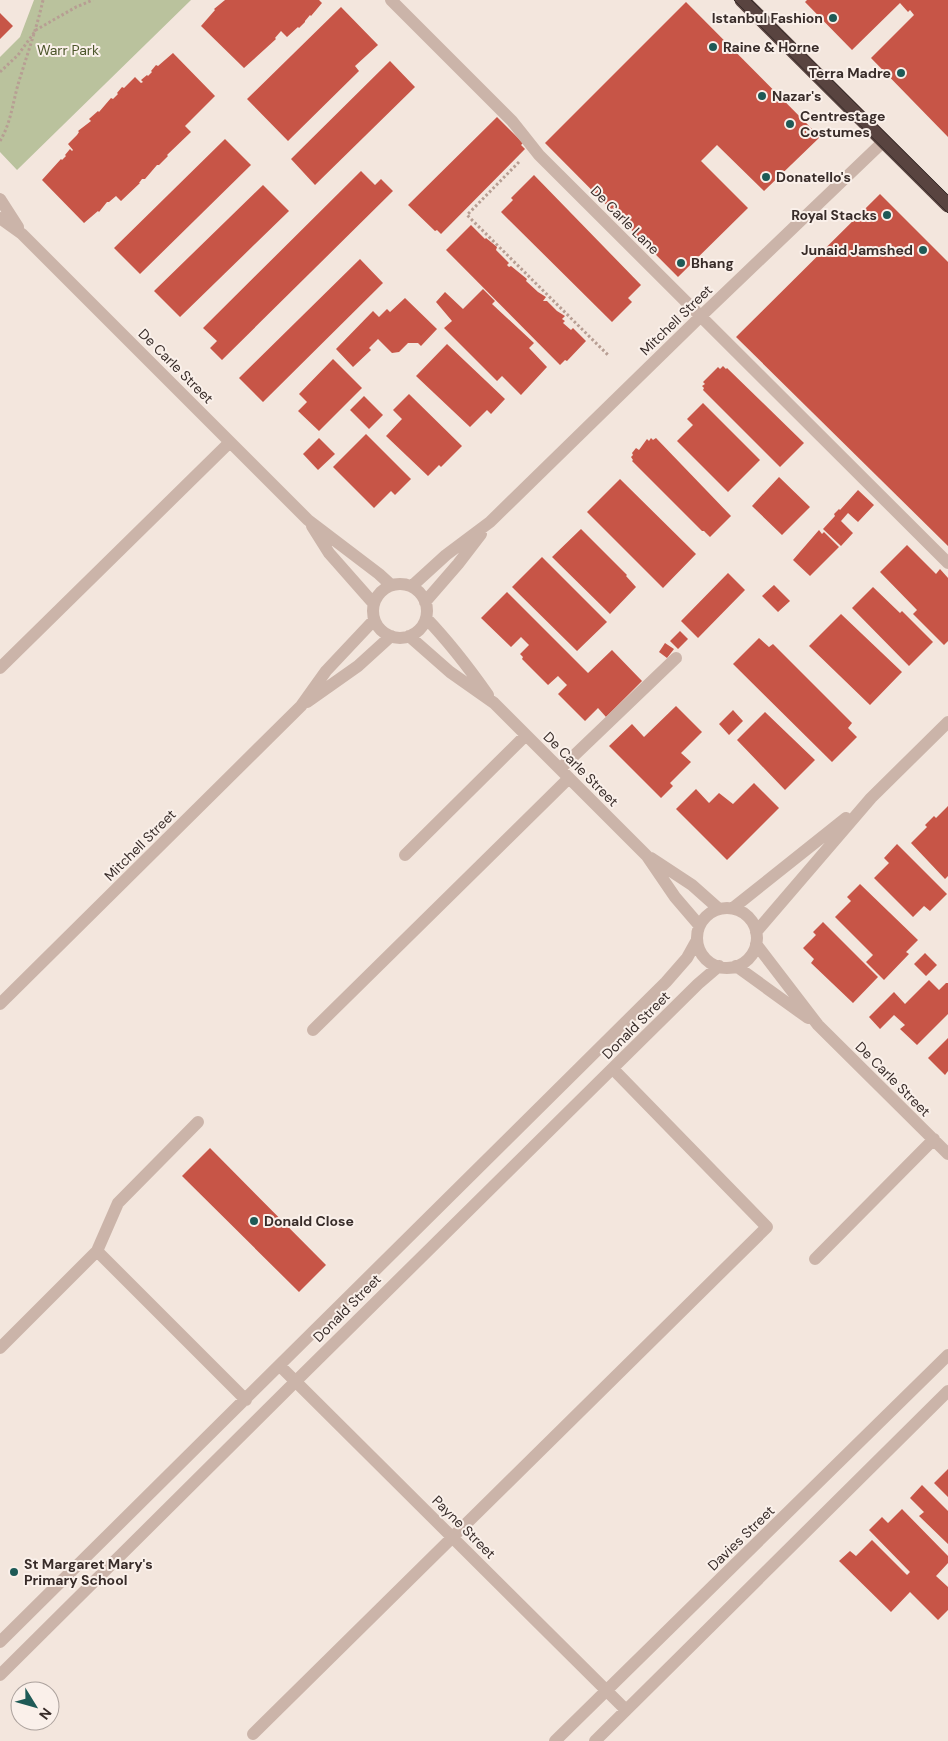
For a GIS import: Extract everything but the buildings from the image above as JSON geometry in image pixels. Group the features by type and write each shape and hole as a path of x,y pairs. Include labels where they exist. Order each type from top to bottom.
{"highway":[{"path":"742,0 948,205"}],"street":[{"name":"De Carle Lane","path":"391,0 512,121 534,148 700,317 948,563"},
{"name":"Mitchell Street","path":"412,586 446,555 490,522 884,141"},
{"name":"De Carle Street","path":"0,199 22,234"},
{"name":"De Carle Street","path":"0,218 22,234 308,520 391,585"},
{"path":"0,668 230,442"},
{"name":"De Carle Street","path":"308,520 329,553 374,604"},
{"name":"Mitchell Street","path":"425,602 458,564 490,522"},
{"path":"391,585 412,586 422,595 425,602 427,613 422,626 416,632 403,638 384,633 374,620 374,604 377,596 383,589 391,585"},
{"name":"De Carle Street","path":"426,618 444,637 494,703 647,856 675,897 699,925"},
{"name":"Mitchell Street","path":"0,1004 301,706 326,671 374,620"},
{"name":"Mitchell Street","path":"301,706 337,683 391,636"},
{"name":"De Carle Street","path":"409,636 450,672 494,703"},
{"path":"314,1030 676,658"},
{"path":"756,938 748,916 733,908 719,909 711,912 699,925 697,940 699,949 710,963 719,966 736,966 749,958 756,938 871,798 948,722"},
{"path":"404,855 526,735"},
{"path":"733,908 871,798"},
{"name":"De Carle Street","path":"647,856 684,879 719,909"},
{"name":"De Carle Street","path":"756,938 818,1025"},
{"name":"Donald Street","path":"0,1642 666,982 687,958 697,940"},
{"name":"Donald Street","path":"0,1675 698,984 719,966"},
{"name":"De Carle Street","path":"736,966 818,1025 948,1154"},
{"path":"254,1734 767,1227 613,1069"},
{"path":"0,1348 97,1251 118,1203 198,1122"},
{"path":"815,1259 934,1140"},
{"path":"97,1251 246,1400"},
{"name":"Davies Street","path":"555,1741 948,1355"},
{"name":"Payne Street","path":"280,1366 626,1710"},
{"path":"595,1741 948,1391"}],"path":[{"path":"0,141 13,108 43,0"},
{"path":"0,72 18,55 36,30 76,7 94,0"},
{"path":"534,148 467,215 608,355"}],"green space":[{"name":"Warr Park","path":"34,0 191,0 17,170 0,152 0,57 20,37"}],"tram line":[{"path":"734,0 948,213"},
{"path":"751,0 948,195"}],"place":[{"name":"Istanbul Fashion","path":"833,18"},
{"name":"Raine & Horne","path":"713,47"},
{"name":"Terra Madre","path":"901,73"},
{"name":"Nazar's","path":"762,96"},
{"name":"Centrestage Costumes","path":"790,124"},
{"name":"Donatello's","path":"766,177"},
{"name":"Royal Stacks","path":"887,215"},
{"name":"Junaid Jamshed","path":"923,250"},
{"name":"Bhang","path":"681,263"},
{"name":"Donald Close","path":"254,1221"},
{"name":"St Margaret Mary's Primary School","path":"14,1572"}]}
